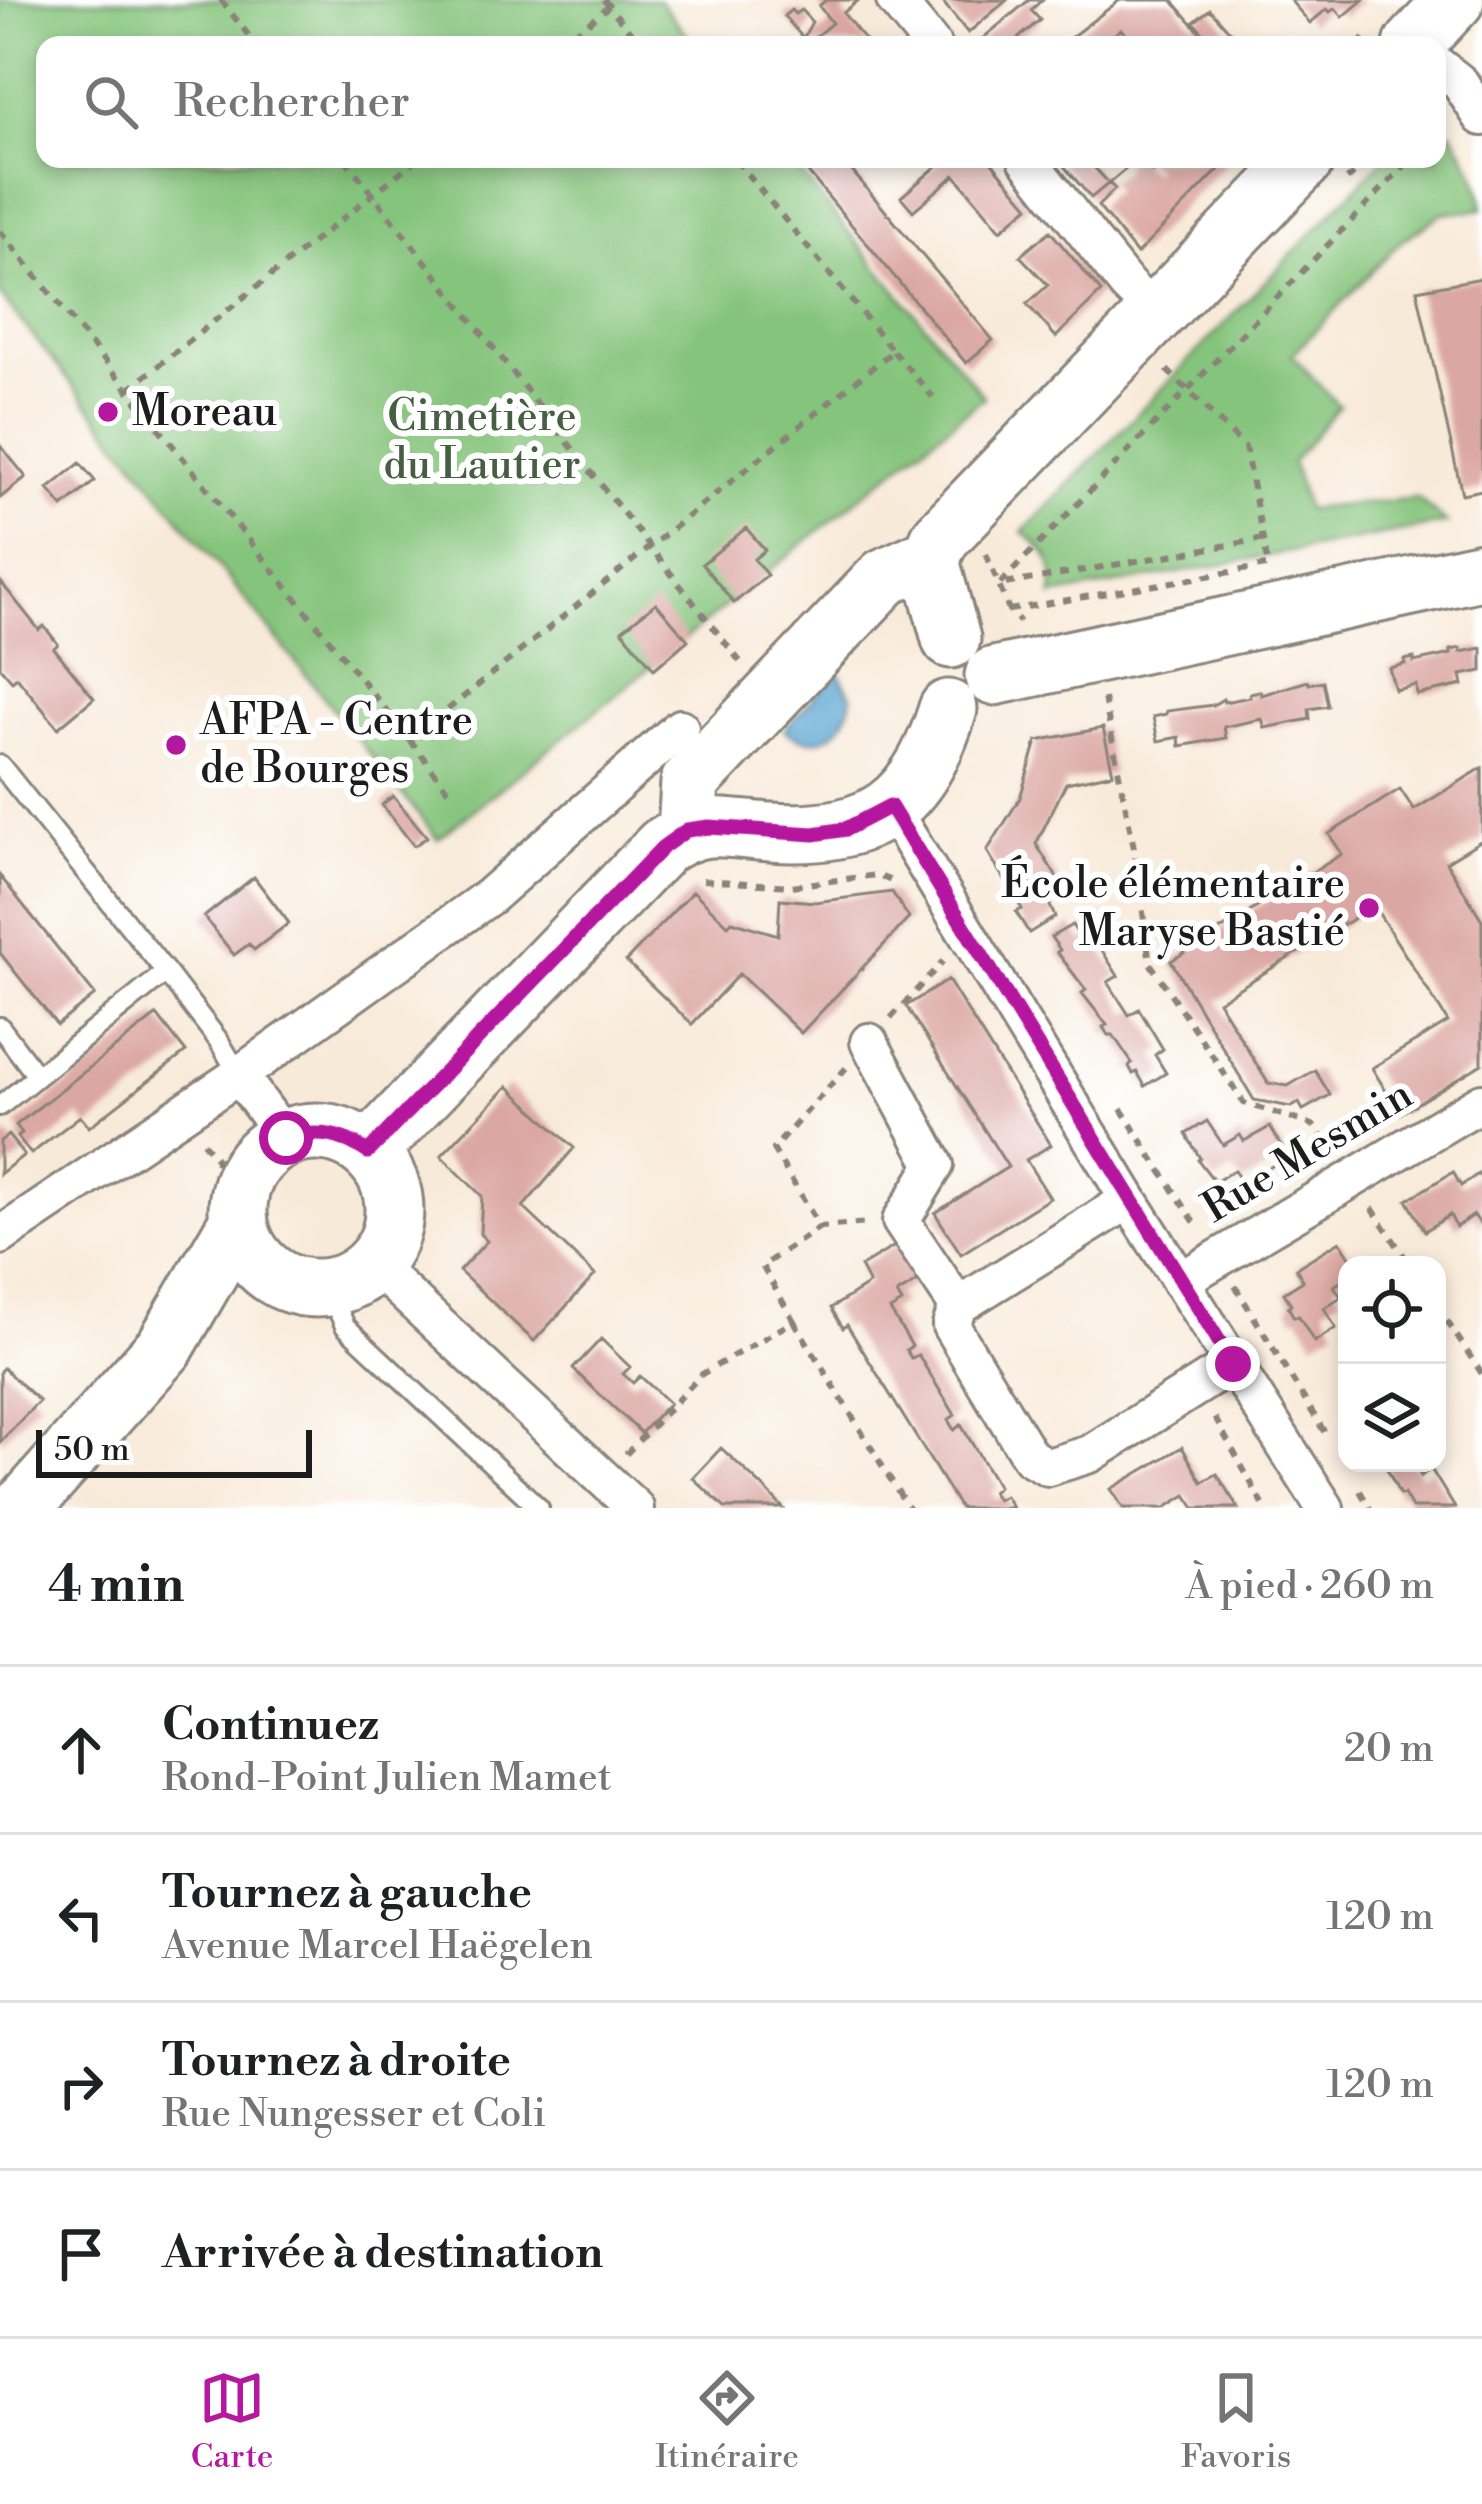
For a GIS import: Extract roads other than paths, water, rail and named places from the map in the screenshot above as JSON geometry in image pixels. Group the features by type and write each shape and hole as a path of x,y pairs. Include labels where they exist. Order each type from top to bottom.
{"main road":[{"path":"951,639 933,582 932,556 940,538 1161,342 1298,168"},
{"path":"687,830 690,782 885,577 932,556"},
{"path":"994,676 1482,571"},
{"path":"951,639 969,640 985,650 994,676 983,700 967,710 948,709 925,688 923,668 933,649 951,639"},
{"path":"368,1152 663,847 687,830 709,827 814,834 846,829 890,806 928,765 948,709"},
{"path":"165,1347 326,1276 387,1244 394,1220 388,1183 368,1152 329,1133 307,1133 286,1138 264,1152 247,1172 239,1196 238,1222 259,1264 326,1276"},
{"path":"22,1508 165,1347 238,1222"}],"street":[{"path":"895,0 925,36"},
{"path":"1446,58 1482,117"},
{"path":"1034,168 1127,285 1161,342"},
{"path":"0,1236 239,1075 490,896 680,728"},
{"path":"890,806 1129,1200 1325,1508"},
{"path":"869,1042 935,1165 901,1221 958,1306"},
{"path":"239,1075 286,1138"},
{"name":"Rue Mesmin","path":"1180,1281 1482,1102"},
{"path":"1129,1200 958,1306 951,1326 1030,1457 1048,1467 1090,1454 1233,1364"},
{"path":"326,1276 604,1479 635,1508"}],"lane":[{"path":"0,765 166,972 239,1075"},
{"path":"0,1106 166,972"},
{"path":"0,1027 37,1076"},
{"path":"326,1276 345,1326 539,1508"}],"water":[{"path":"838,671 852,697 837,730 808,740 784,730"}],"place":[{"name":"Moreau","path":"108,412"},
{"name":"AFPA - Centre de Bourges","path":"176,745"},
{"name":"École élémentaire Maryse Bastié","path":"1369,908"}],"park label":[{"name":"Cimetière du Lautier","path":"482,441"}]}
